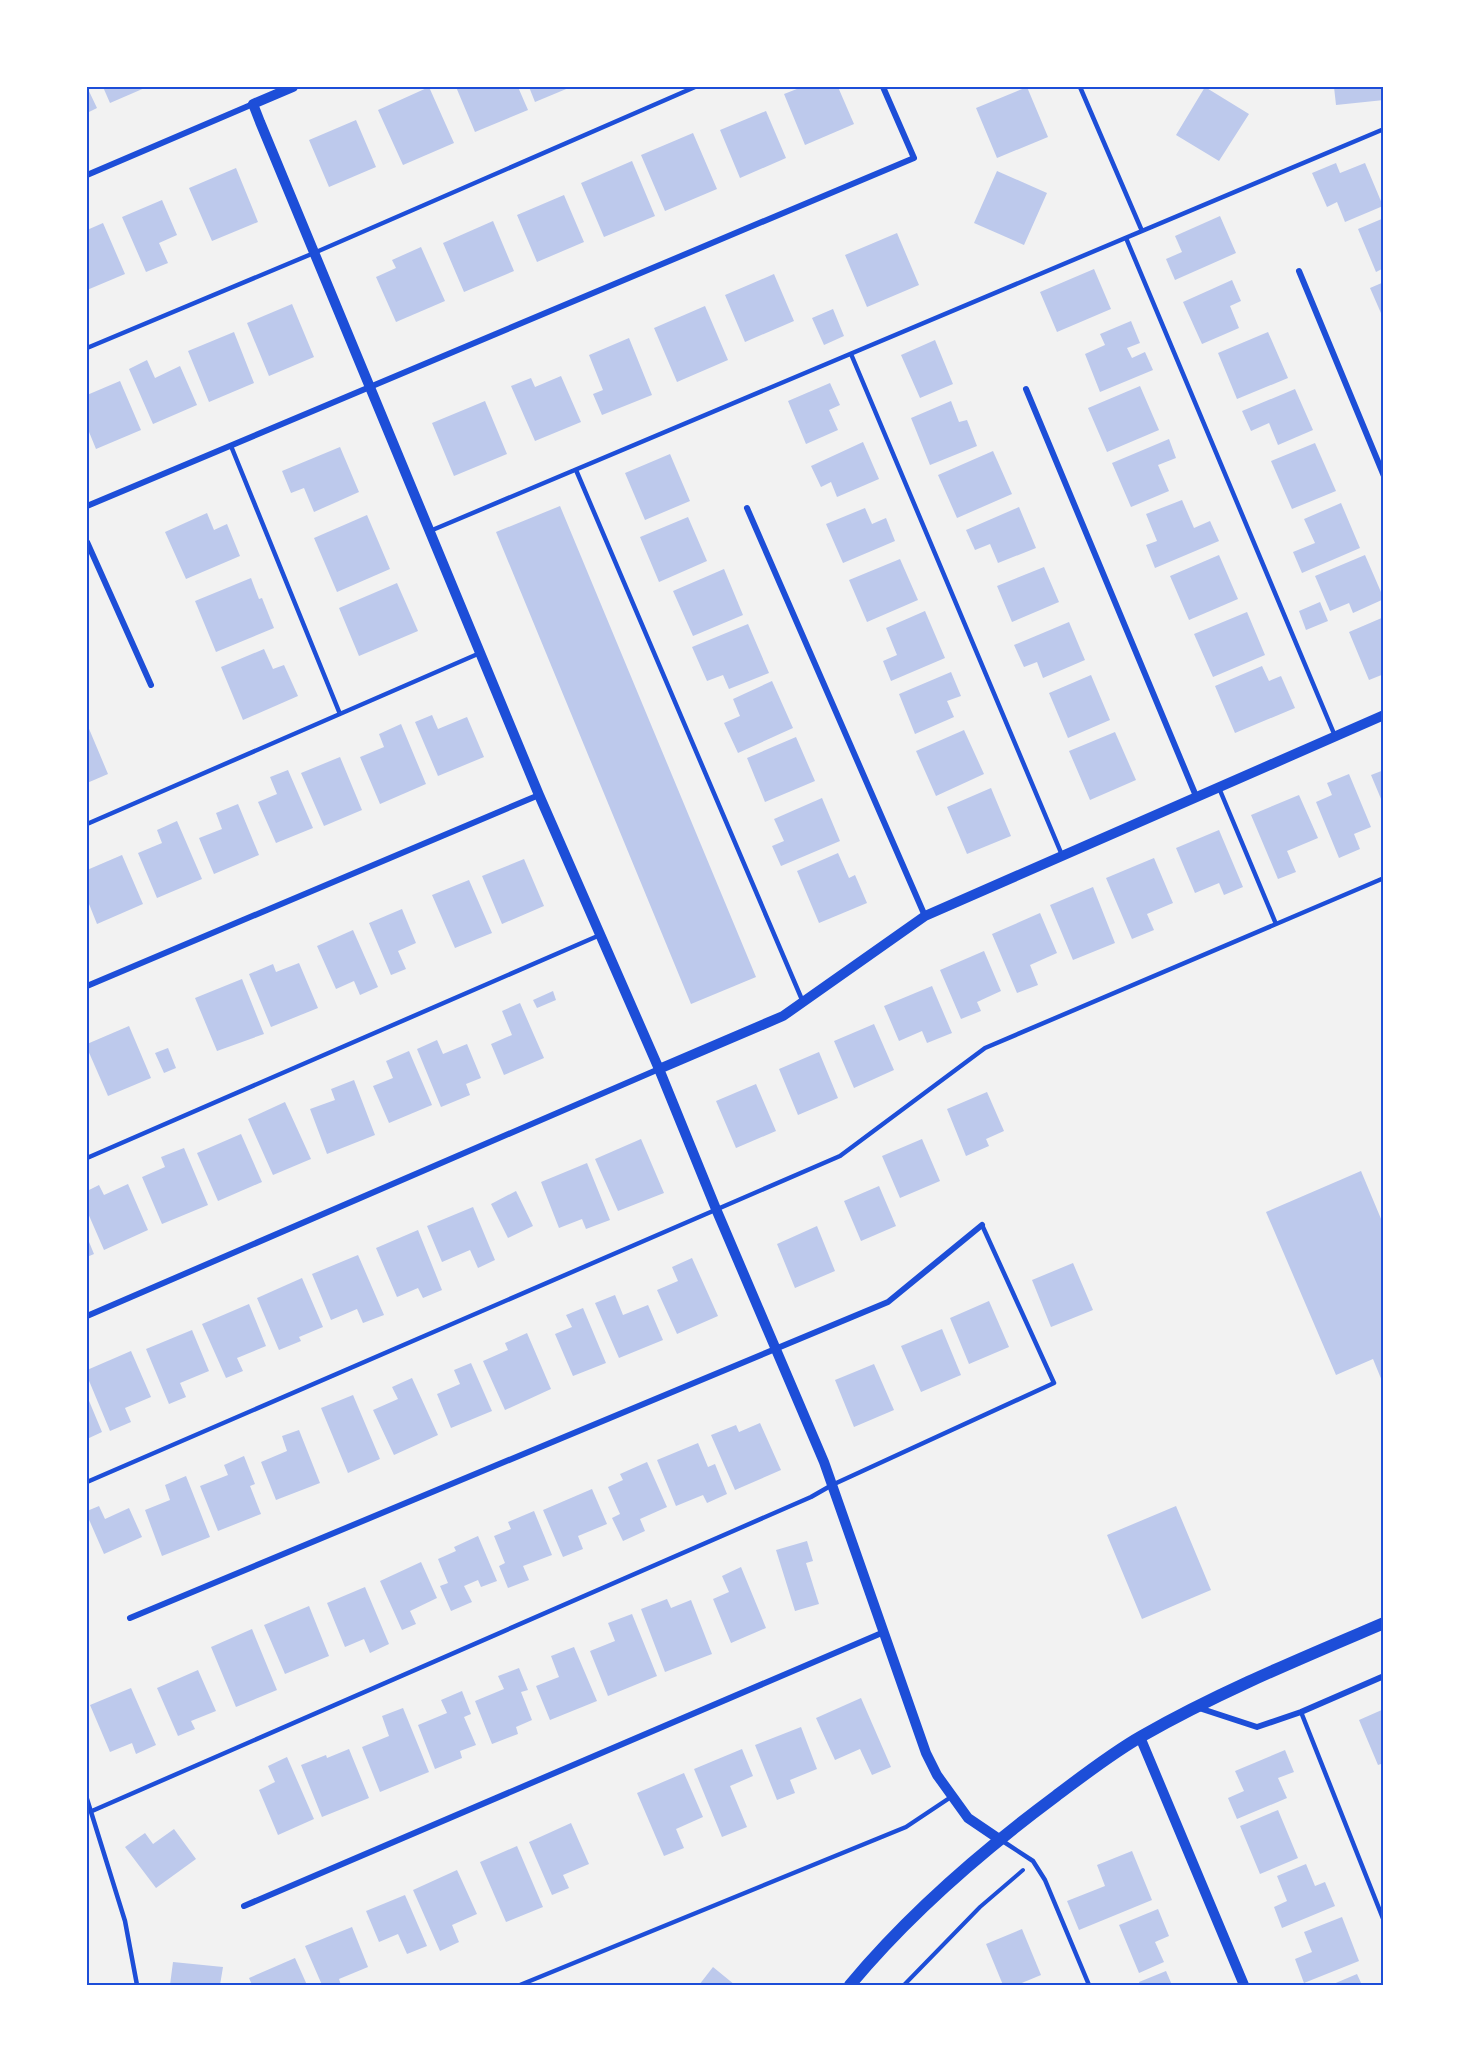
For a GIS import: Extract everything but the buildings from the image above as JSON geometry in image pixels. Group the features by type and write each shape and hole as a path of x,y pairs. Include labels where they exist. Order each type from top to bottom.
{"main road":[{"path":"850,1985 881,1947 999,1839 1140,1737 1196,1707 1384,1623"}],"street":[{"path":"87,175 293,87"},
{"path":"87,506 914,158 883,87"},
{"path":"253,104 539,795 659,1069 824,1462 926,1753 951,1797 968,1818 999,1839"},
{"path":"1299,271 1384,476"},
{"path":"1026,389 1197,796"},
{"path":"747,508 925,916"},
{"path":"87,542 150,685"},
{"path":"87,1316 783,1016 925,916 1384,715"},
{"path":"87,986 539,795"},
{"path":"130,1618 888,1302 982,1225"},
{"path":"244,1906 884,1632"},
{"path":"1196,1707 1257,1727 1301,1712 1384,1676"},
{"path":"1140,1737 1244,1985"}],"lane":[{"path":"87,348 314,254 695,87"},
{"path":"1080,87 1142,231"},
{"path":"429,532 1384,129"},
{"path":"1126,238 1335,736"},
{"path":"851,354 1062,856"},
{"path":"231,446 340,714"},
{"path":"576,470 802,1002"},
{"path":"87,824 480,653"},
{"path":"1218,787 1276,924"},
{"path":"87,1482 840,1156 985,1048 1384,878"},
{"path":"87,1158 600,935"},
{"path":"92,1811 811,1497 832,1485 1054,1383 982,1225"},
{"path":"1301,1712 1384,1921"},
{"path":"520,1985 906,1827 951,1797"},
{"path":"87,1799 125,1921 137,1985"},
{"path":"999,1839 1033,1862 1045,1880 1089,1985"}],"path":[{"path":"904,1985 980,1907 1033,1862"}]}
